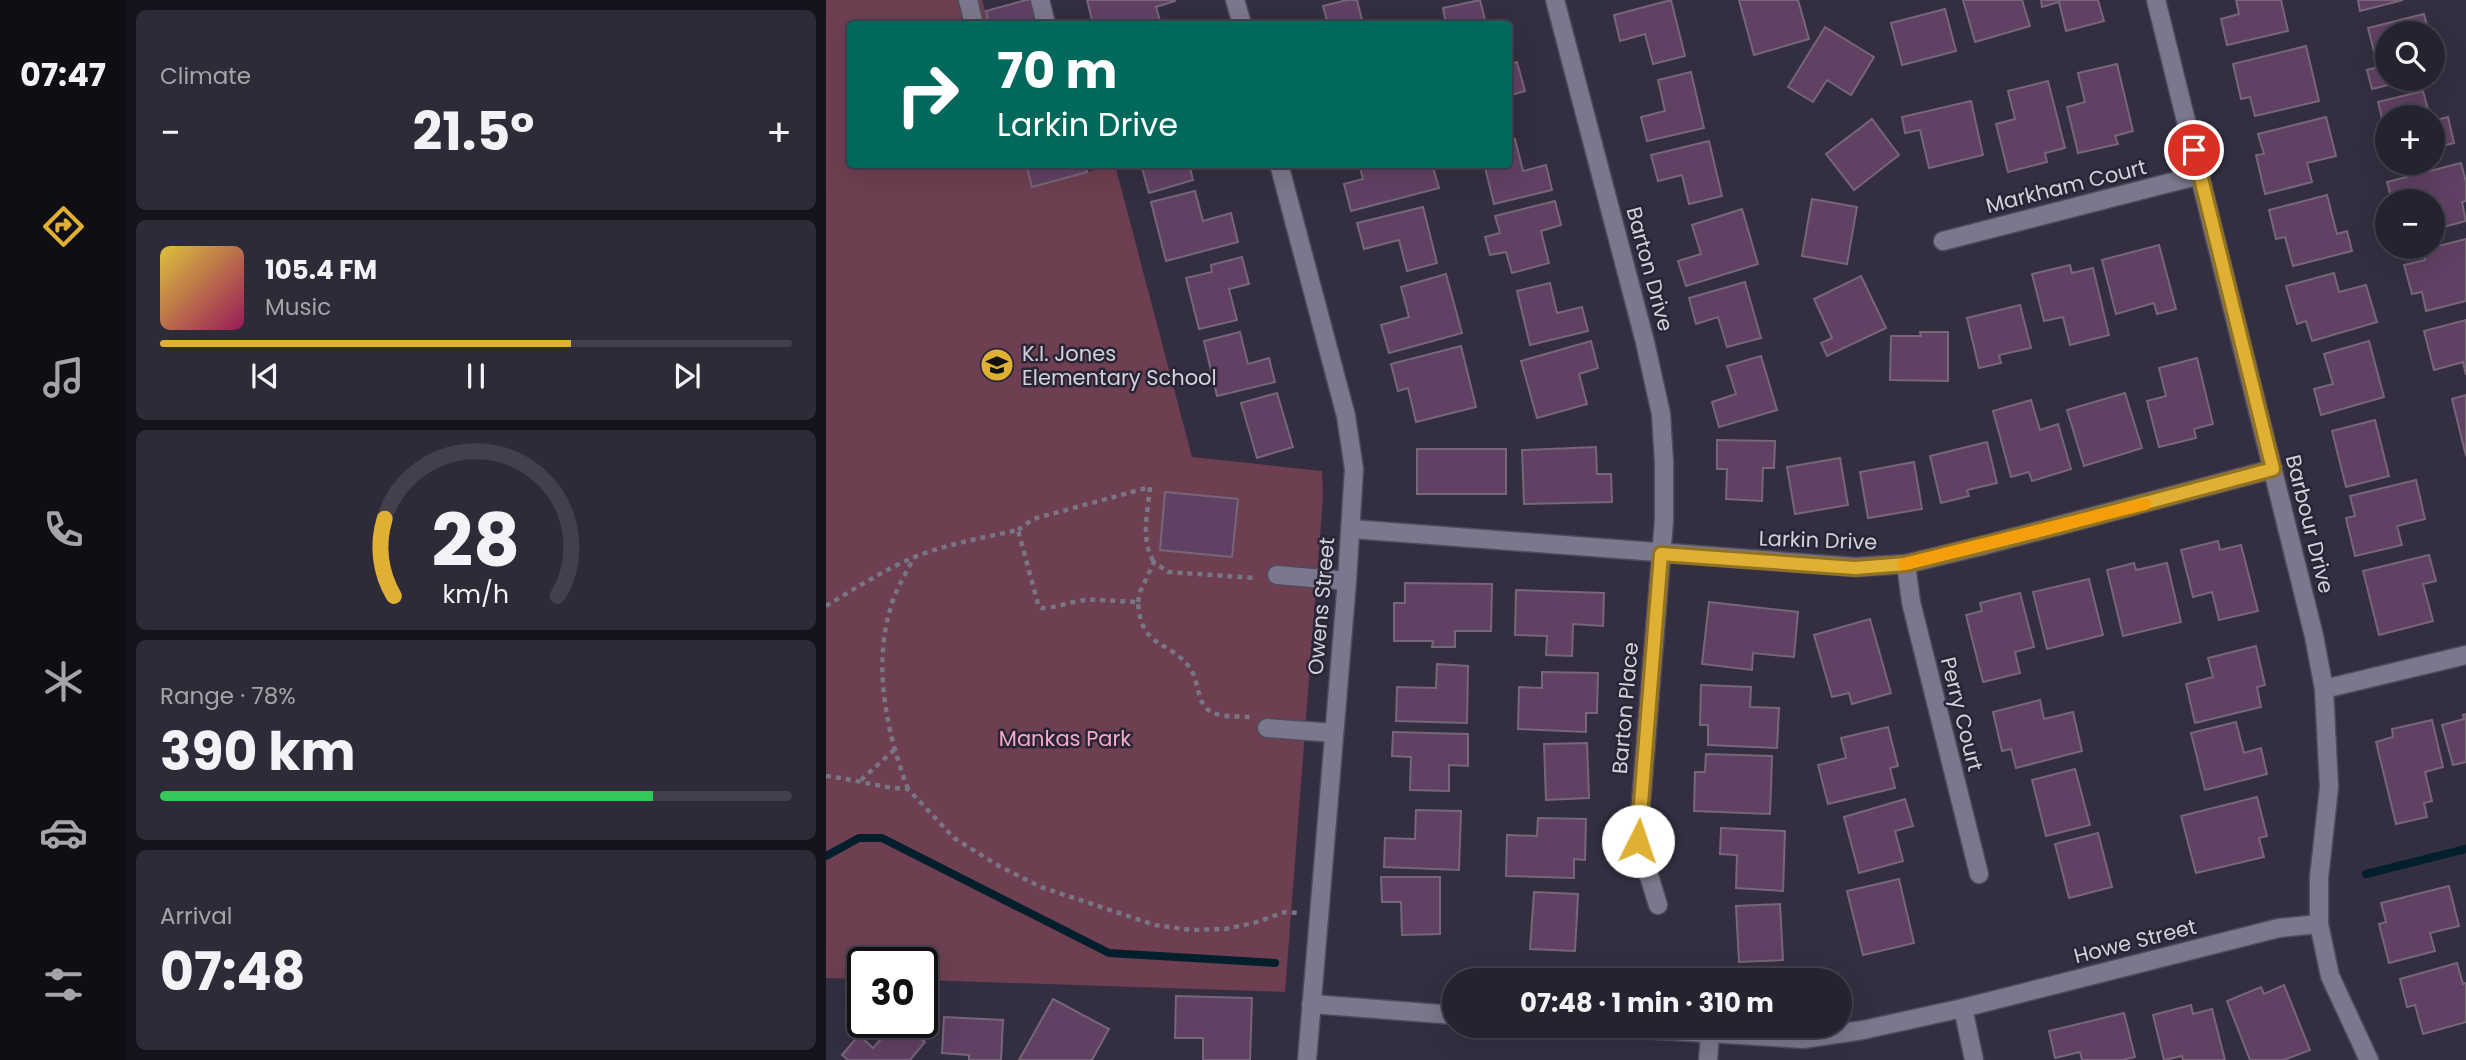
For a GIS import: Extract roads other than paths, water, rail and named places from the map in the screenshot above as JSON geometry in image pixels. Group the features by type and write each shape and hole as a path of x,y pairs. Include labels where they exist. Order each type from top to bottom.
{"street":[{"path":"968,0 973,21"},
{"path":"1040,0 1045,21"},
{"path":"1235,0 1241,21"},
{"name":"Barton Drive","path":"1555,0 1645,342 1661,414 1664,462 1661,554"},
{"name":"Barbour Drive","path":"2156,0 2314,636 2324,689 2329,787 2319,878 2319,924 2330,976 2369,1060"},
{"name":"Owens Street","path":"1280,168 1346,416 1354,469 1307,1060"},
{"name":"Markham Court","path":"1943,241 2200,176"},
{"name":"Larkin Drive","path":"1351,529 1855,568 1906,564 2273,469"},
{"name":"Barton Place","path":"1658,905 1638,841 1661,554"},
{"name":"Perry Court","path":"1906,564 1911,602 1979,874"},
{"path":"1271,577 1347,581"},
{"path":"2324,689 2466,655"},
{"path":"1261,722 1334,733"},
{"name":"Howe Street","path":"1852,1032 1963,1008 2279,928 2319,924"},
{"path":"1311,1004 1442,1014"},
{"path":"1963,1008 1974,1060"},
{"path":"1708,1060 1710,1038"},
{"name":"Howe Street","path":"1784,1038 1810,1038"}],"waterway":[{"path":"826,856 859,838 882,838 1109,953 1275,963"},
{"path":"2366,874 2466,849"}],"place":[{"name":"K.I. Jones Elementary School","path":"997,365"}],"park label":[{"name":"Mankas Park","path":"1065,738"}]}
